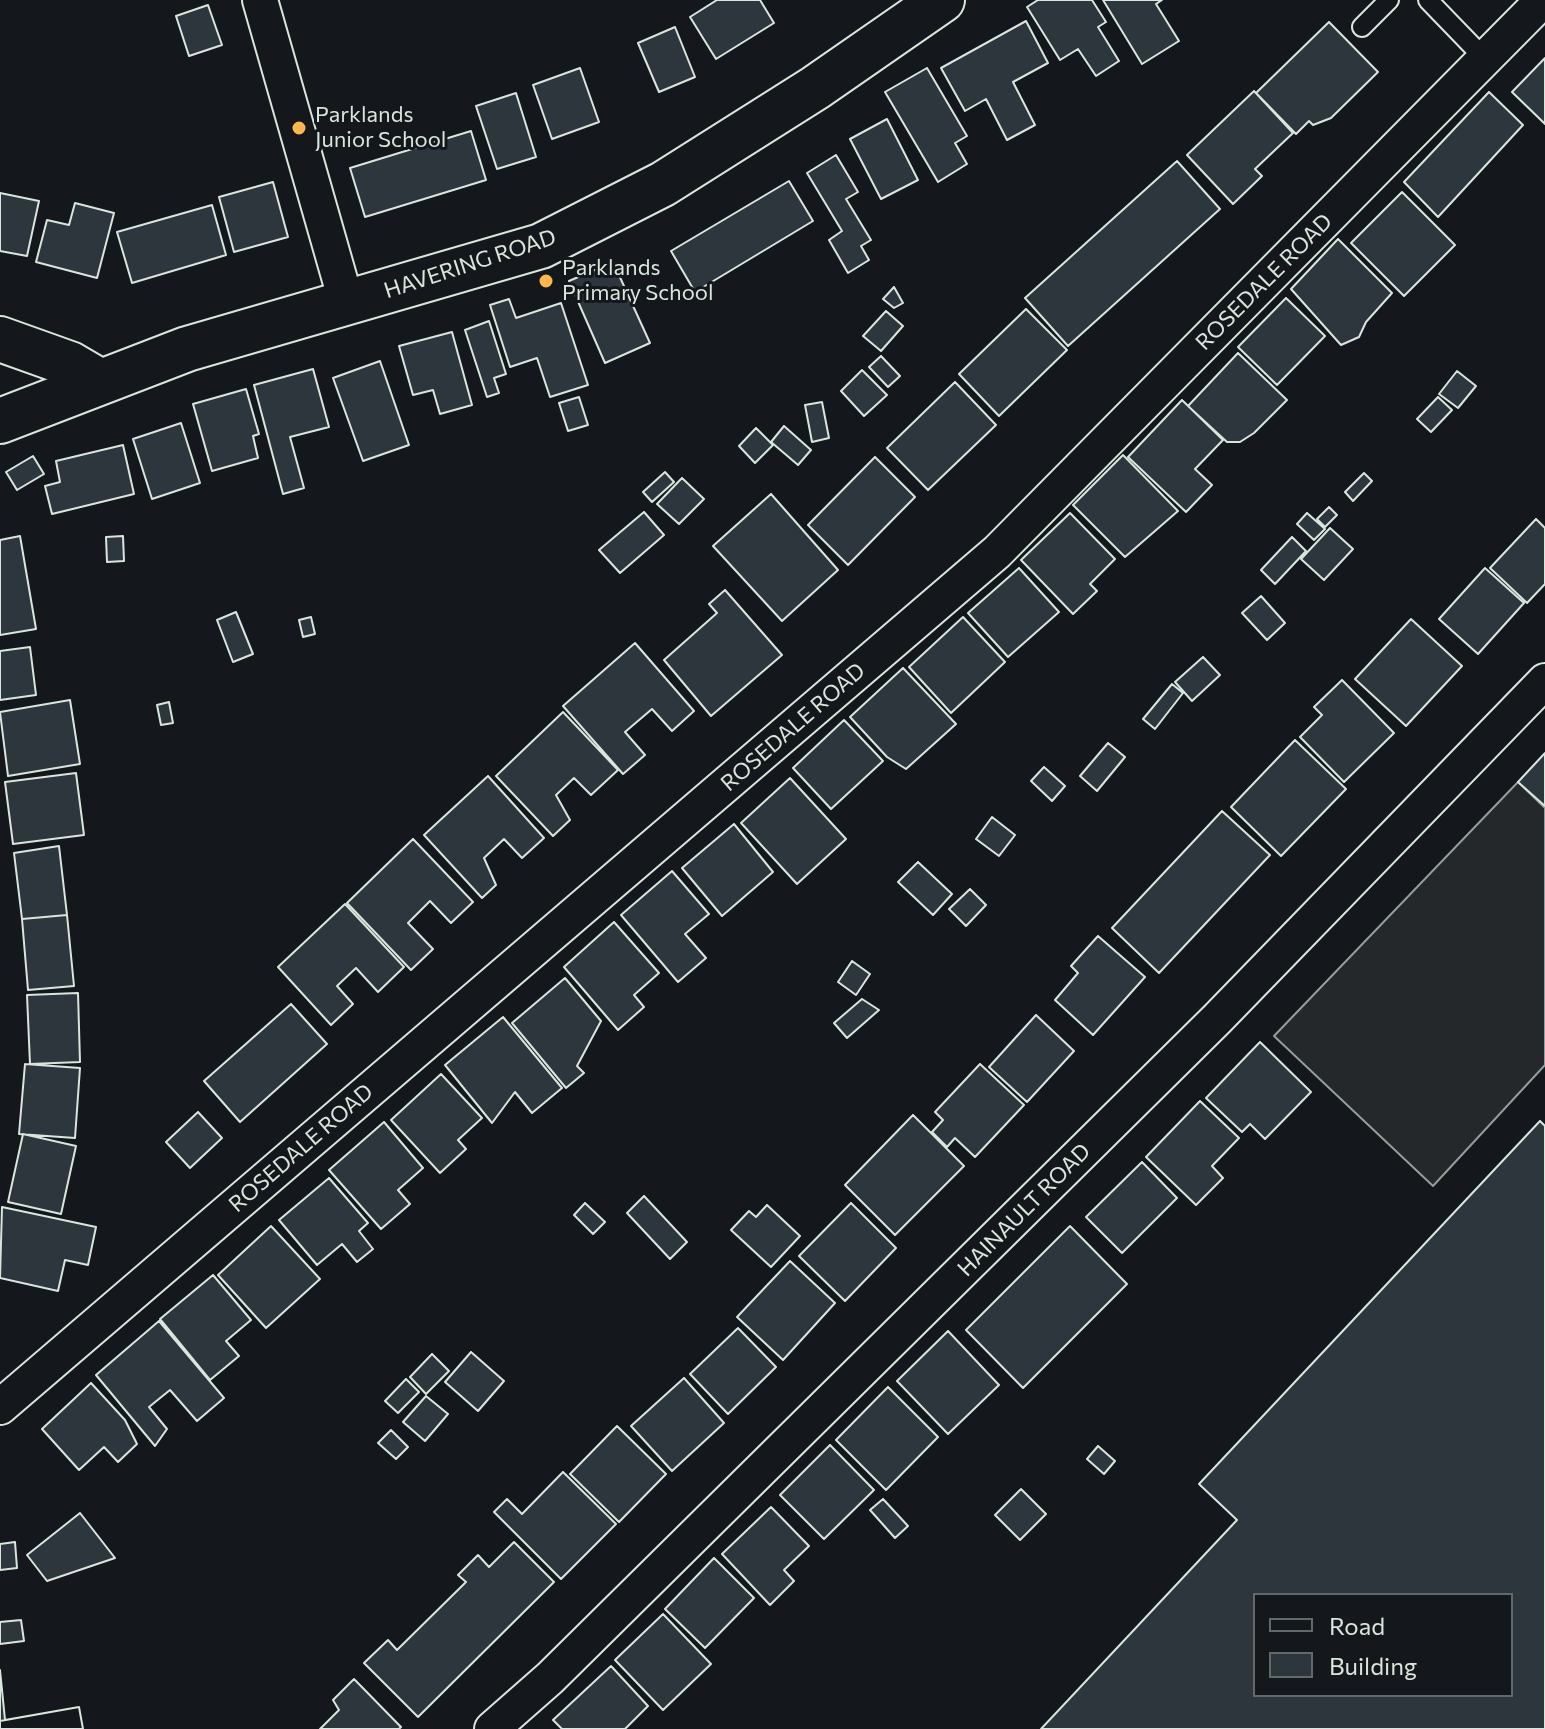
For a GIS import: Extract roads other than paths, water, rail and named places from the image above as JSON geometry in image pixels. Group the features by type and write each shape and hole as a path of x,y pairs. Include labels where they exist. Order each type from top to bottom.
{"main road":[{"name":"HAVERING ROAD","path":"0,421 187,349 541,246 649,191 815,88 942,0"},
{"path":"0,339 70,364 99,381"}],"street":[{"path":"260,0 346,301"},
{"name":"ROSEDALE ROAD","path":"0,1407 997,552 1543,0"},
{"name":"HAINAULT ROAD","path":"492,1729 550,1678 1217,1019 1545,681"}],"lane":[{"path":"1362,27 1389,0"},
{"path":"1428,0 1485,59"}],"place":[{"name":"Parklands Junior School","path":"299,128"},
{"name":"Parklands Primary School","path":"546,281"}]}
